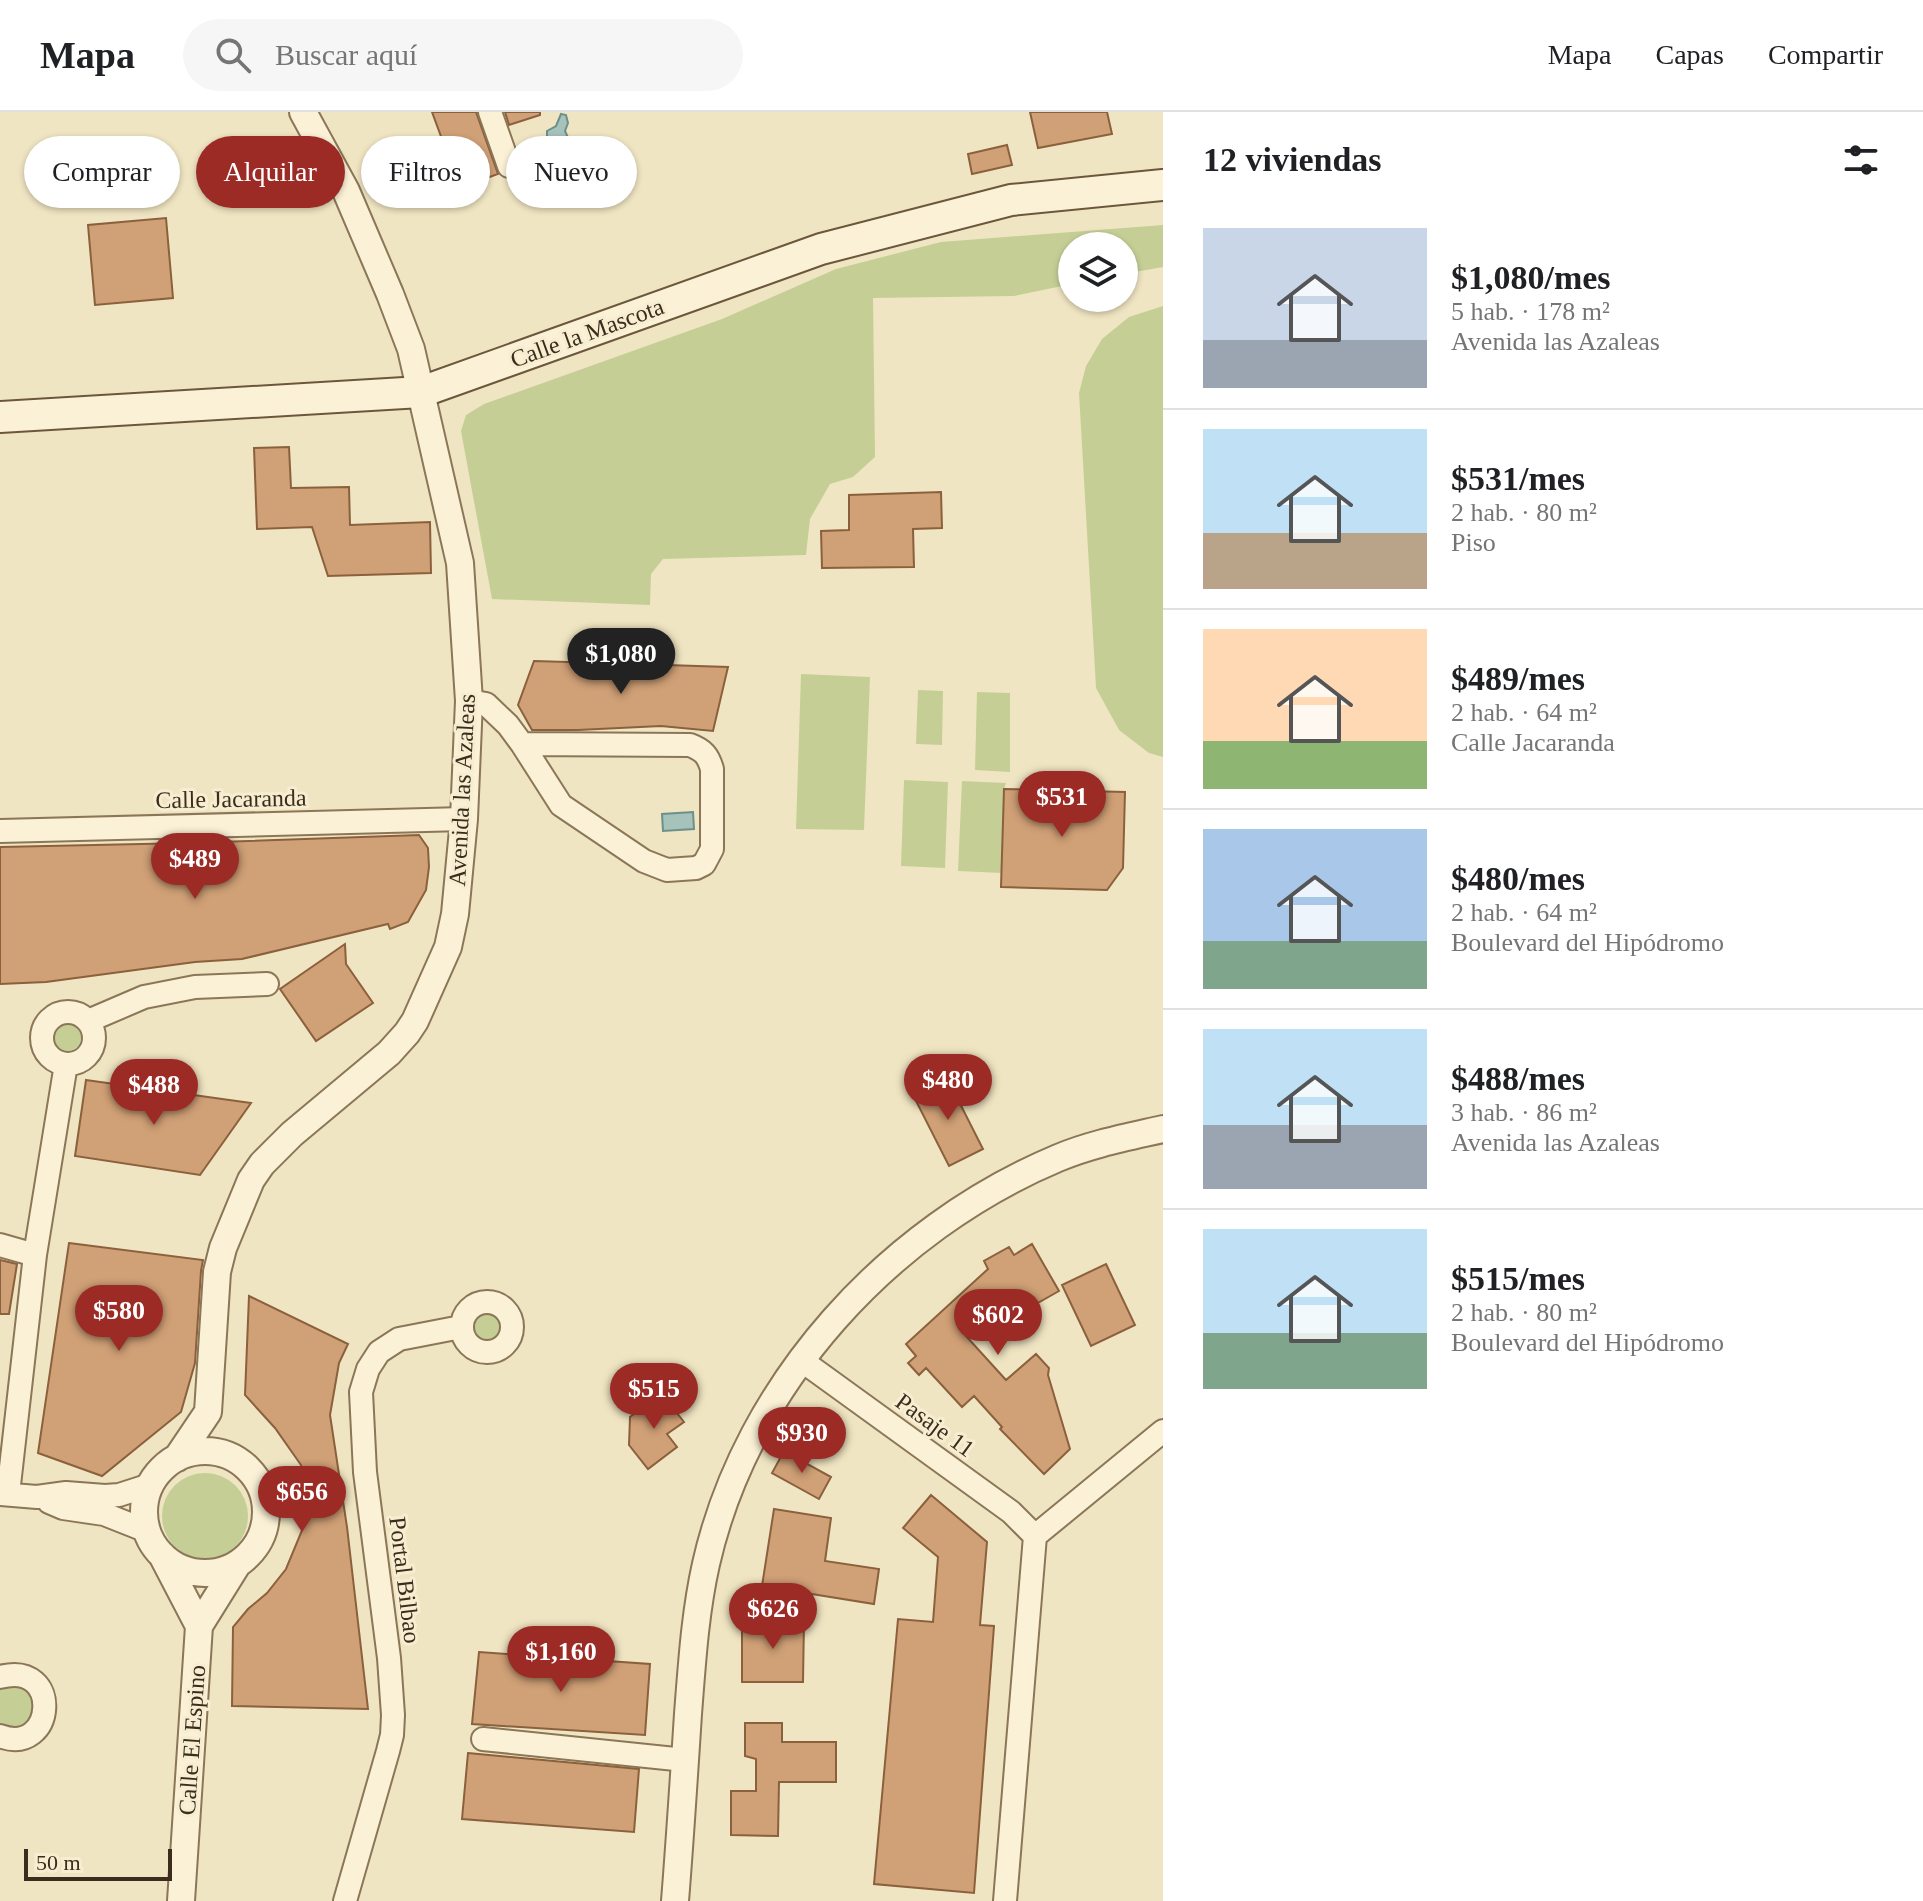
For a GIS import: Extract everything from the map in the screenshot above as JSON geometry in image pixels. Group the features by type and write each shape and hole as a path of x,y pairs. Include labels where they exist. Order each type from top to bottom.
{"main road":[{"name":"Calle la Mascota","path":"0,417 421,392 821,249 1011,200 1163,185"}],"street":[{"name":"Avenida las Azaleas","path":"208,1412 217,1272 243,1196 262,1164 292,1134 389,1053 415,1021 448,947 455,914 464,819 469,701 460,563 411,349 346,191 303,112"},
{"path":"490,112 506,157"},
{"path":"469,701 486,704 508,725 561,805 644,861 667,870 686,870 704,864 709,858 712,849 712,769 705,752 690,745 522,744"},
{"name":"Calle Jacaranda","path":"0,831 464,819"},
{"path":"88,1021 144,997 195,987 267,984"},
{"path":"68,1012 84,1016 88,1021 94,1030 93,1047 82,1060 66,1064 57,1062 44,1050 42,1041 51,1017 68,1012"},
{"path":"66,1064 35,1255 4,1494 105,1496 150,1485"},
{"path":"675,1901 698,1605 713,1540 733,1483 758,1427 783,1385 855,1297 881,1271 905,1249 960,1210 1058,1158 1163,1129"},
{"path":"0,1245 35,1255"},
{"name":"Portal Bilbao","path":"345,1901 388,1751 393,1715 389,1658 365,1472 361,1392 368,1369 379,1352 399,1339 461,1327"},
{"name":"Pasaje 11","path":"801,1360 1011,1512 1035,1536"},
{"path":"177,1458 208,1412 243,1464 256,1477 264,1493 267,1520 257,1546 237,1565 203,1573 176,1566 156,1548 145,1522 145,1503 150,1485 162,1469 177,1458 196,1452 225,1454 243,1464"},
{"path":"1005,1901 1035,1536 1163,1431"},
{"path":"37,1497 63,1508 104,1514 147,1531"},
{"path":"162,1555 199,1626"},
{"name":"Calle El Espino","path":"181,1901 199,1626 237,1565"},
{"path":"0,1677 12,1674 31,1680 44,1696 46,1707 38,1728 29,1735 18,1739 0,1736"},
{"path":"483,1739 685,1760"}],"green space":[{"path":"1163,225 1163,267 1138,271 1138,232 1072,232"},
{"path":"1058,233 1058,287 1014,296 873,298 875,457 853,477 830,484 810,519 806,555 663,559 651,574 650,605 492,599 461,431 466,415 484,404 722,319 836,269 941,242"},
{"path":"1163,306 1163,757 1149,753 1119,730 1096,688 1079,393 1086,366 1102,339 1129,317"},
{"path":"801,674 870,677 864,830 796,829"},
{"path":"918,690 943,691 942,745 916,744"},
{"path":"977,692 1010,693 1010,772 975,770"},
{"path":"904,780 948,782 945,868 901,866"},
{"path":"962,781 1006,783 1002,873 958,871"},
{"path":"67,1023 77,1027 81,1037 77,1047 67,1051 57,1047 53,1037 57,1027"},
{"path":"487,1309 499,1313 503,1325 499,1337 487,1341 475,1337 471,1325 475,1313"},
{"path":"197,1473 213,1473 236,1485 245,1499 248,1516 245,1533 236,1547 213,1559 197,1559 181,1552 169,1540 162,1524 162,1508 169,1492 181,1480"},
{"path":"24,1684 35,1694 32,1723 19,1731 0,1726 0,1687"}],"water":[{"path":"561,114 566,115 567,136 547,136 547,131 556,126"},
{"path":"693,812 694,829 663,831 662,814"}],"building":[{"path":"432,112 476,112 485,136 441,136"},
{"path":"505,112 540,112 540,115 509,125"},
{"path":"1030,112 1107,112 1112,134 1038,148"},
{"path":"1007,145 1012,165 972,174 968,154"},
{"path":"490,151 498,174 490,177"},
{"path":"166,218 173,298 95,305 88,225"},
{"path":"289,447 291,488 349,487 350,525 430,522 431,573 328,576 312,527 257,529 254,448"},
{"path":"941,492 942,528 913,529 914,567 822,568 821,531 849,530 849,495"},
{"path":"534,661 728,667 713,731 661,726 532,730 518,705"},
{"path":"1004,789 1125,792 1123,868 1107,890 1001,887"},
{"path":"419,835 428,848 426,890 408,922 390,929 388,924 242,959 195,962 46,982 0,984 0,847"},
{"path":"345,944 346,964 373,1003 316,1041 280,989"},
{"path":"947,1078 983,1149 949,1166 913,1095"},
{"path":"86,1080 251,1103 200,1175 75,1156"},
{"path":"69,1243 203,1260 195,1363 181,1412 102,1476 38,1453"},
{"path":"1032,1244 1059,1291 1015,1316 1006,1300 966,1336 1006,1380 1036,1354 1049,1368 1048,1375 1070,1449 1044,1474 1000,1429 1002,1427 974,1396 962,1407 926,1368 919,1375 908,1363 916,1356 906,1344 988,1269 984,1261 1009,1247 1014,1255"},
{"path":"0,1260 17,1264 9,1314 0,1314"},
{"path":"1106,1264 1135,1325 1091,1346 1062,1285"},
{"path":"249,1296 348,1344 339,1363 330,1415 347,1527 368,1709 232,1706 233,1627 286,1569 303,1528 306,1510 301,1465 275,1428 245,1395"},
{"path":"661,1393 684,1422 667,1434 677,1447 648,1469 629,1445 630,1417"},
{"path":"784,1451 831,1477 819,1499 772,1473"},
{"path":"931,1495 987,1542 980,1625 994,1626 974,1893 874,1884 898,1619 933,1622 938,1557 903,1528"},
{"path":"774,1509 831,1518 825,1561 879,1569 874,1604 762,1586"},
{"path":"742,1619 804,1620 803,1682 742,1682"},
{"path":"479,1652 650,1664 645,1735 472,1724"},
{"path":"745,1723 782,1723 782,1742 836,1742 836,1782 779,1782 778,1836 731,1835 731,1791 756,1791 756,1759 745,1756"},
{"path":"468,1753 639,1769 634,1832 462,1819"}]}
